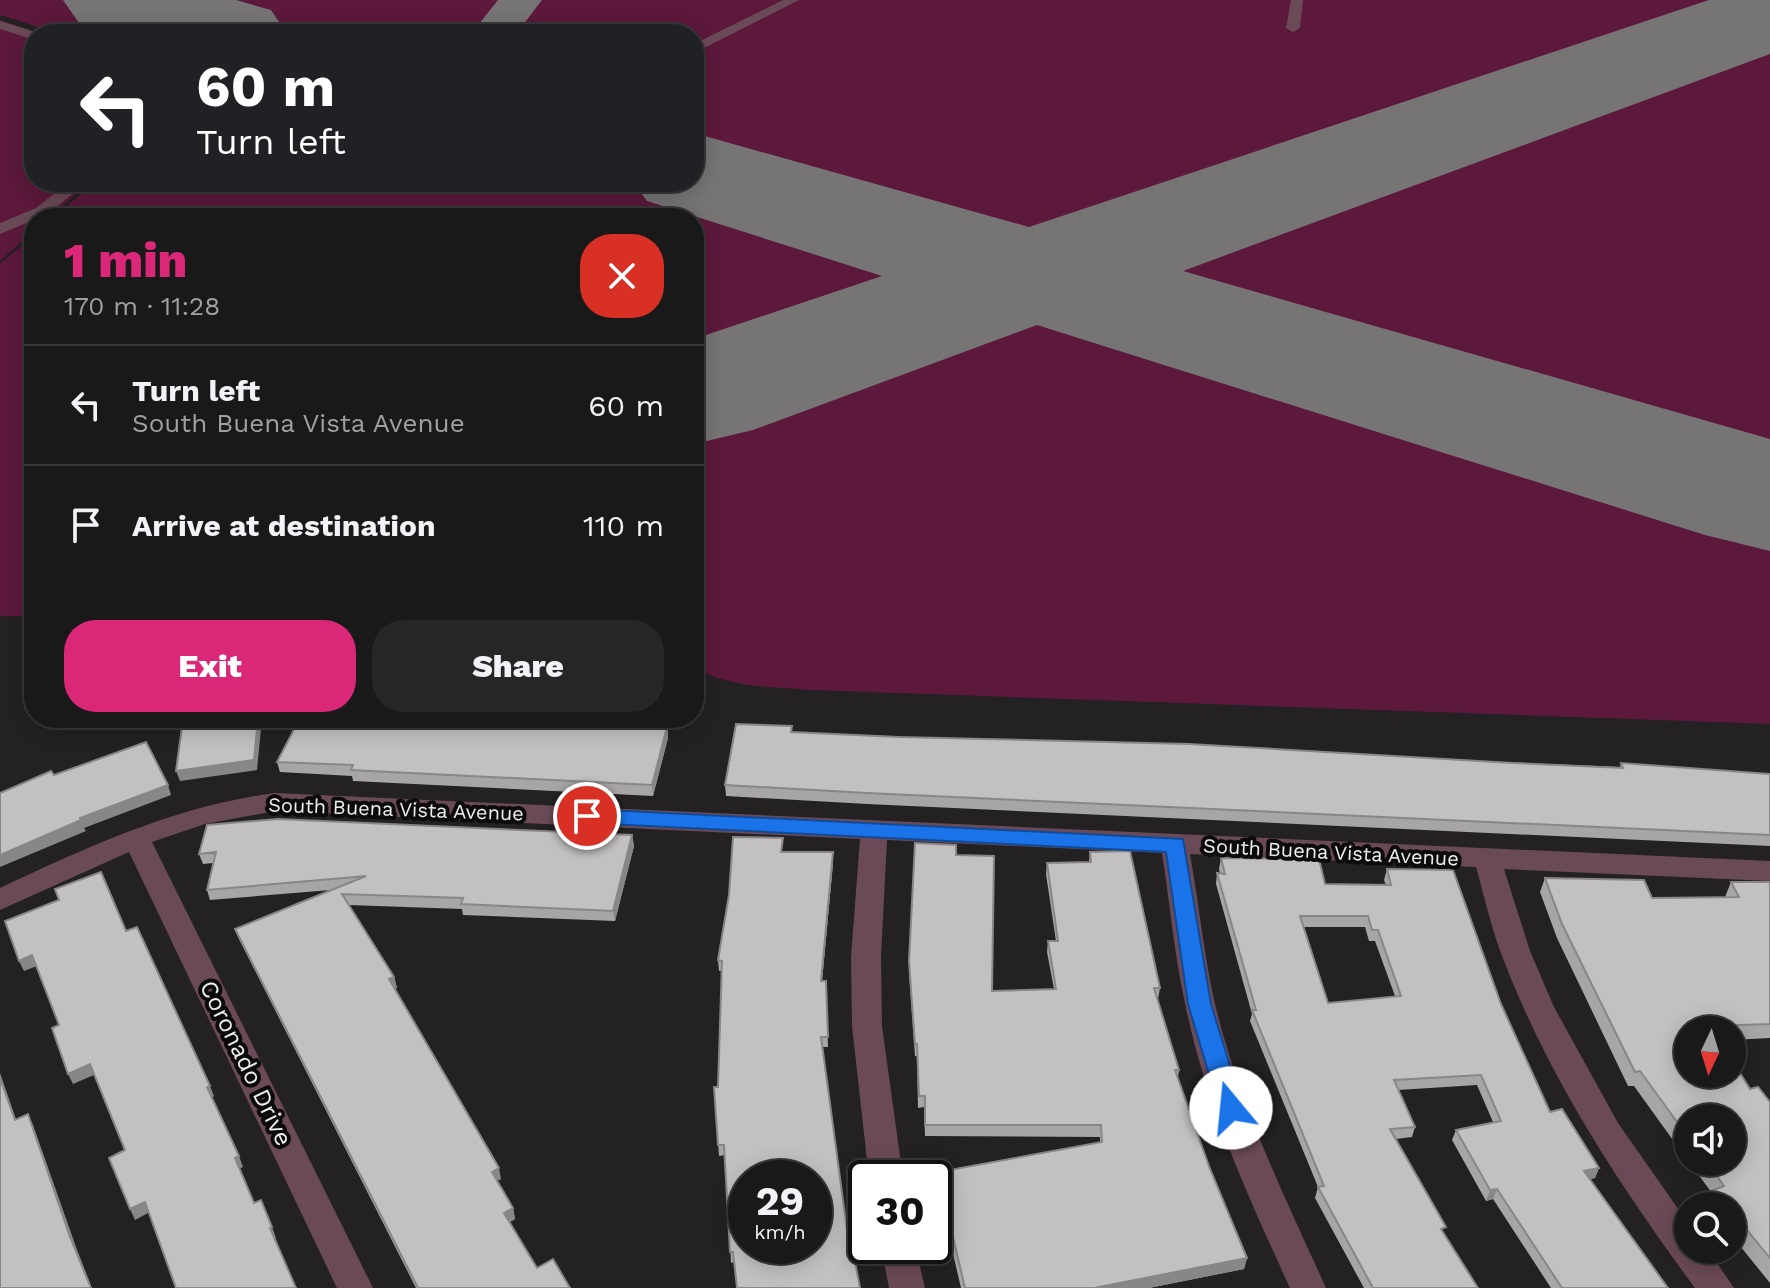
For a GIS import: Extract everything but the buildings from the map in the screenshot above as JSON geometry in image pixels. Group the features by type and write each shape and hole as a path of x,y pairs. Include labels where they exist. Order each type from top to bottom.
{"street":[{"path":"704,44 793,0"},
{"path":"1293,28 1297,0"},
{"path":"0,25 24,33"},
{"path":"46,208 66,192"},
{"path":"0,229 24,219"},
{"name":"South Buena Vista Avenue","path":"0,900 136,838 202,813 244,805 299,802 1770,871"},
{"path":"874,830 866,957 867,1026 884,1160"},
{"name":"Coronado Drive","path":"136,838 355,1288"},
{"path":"1175,845 1200,1004 1231,1108 1259,1183 1308,1288"},
{"path":"1487,859 1519,962 1555,1040 1630,1169 1716,1288"},
{"path":"902,1264 907,1288"}],"shaded area":[{"path":"0,0 1770,0 1770,724 810,690 720,679 704,671 704,208 65,208 83,192 704,192 704,24 28,24 0,15"},
{"path":"0,20 24,28 24,192 79,192 60,208 24,208 24,240 0,261"},
{"path":"24,244 24,616 0,616 0,264"}],"taxiway":[{"path":"501,24 521,0"}],"runway":[{"path":"117,0 197,24"},
{"path":"1033,275 1770,16"},
{"path":"704,176 1033,275"},
{"path":"704,390 1033,275"},
{"path":"1033,275 1770,496"}],"route":[{"path":"587,816 1175,845 1200,1004 1231,1108"}]}
